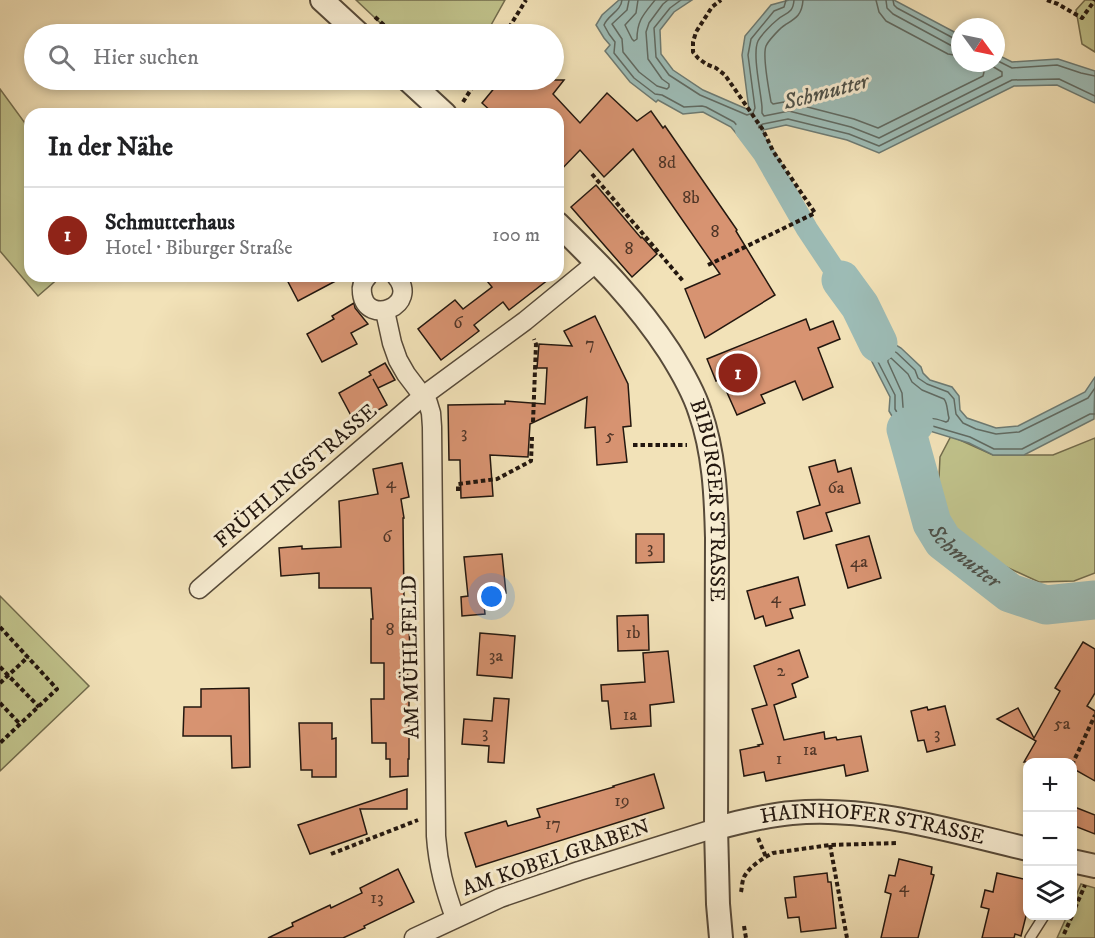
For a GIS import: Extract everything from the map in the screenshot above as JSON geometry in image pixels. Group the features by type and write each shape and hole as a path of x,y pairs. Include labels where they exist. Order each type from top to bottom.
{"street":[{"path":"322,0 348,24"},
{"path":"422,90 447,108"},
{"name":"BIBURGER STRASSE","path":"564,230 597,262 641,310 655,329 683,372 700,412 709,445 716,496 717,527 716,828 721,938"},
{"name":"FRÜHLINGSTRASSE","path":"199,589 423,396 525,321 597,262"},
{"path":"364,282 361,292 363,298 366,304 378,311 392,309 397,304 402,291 400,282"},
{"path":"385,311 398,360 423,396"},
{"name":"AM MÜHLFELD","path":"423,396 428,403 432,427 435,814 441,876 455,918"},
{"name":"HAINHOFER STRASSE","path":"716,828 772,815 852,813 911,822 1023,848"},
{"name":"AM KOBELGRABEN","path":"414,938 500,898 716,828"}],"lane":[{"path":"1030,938 1041,920"}],"path":[{"path":"511,24 526,0"},
{"path":"708,265 815,213 725,75 706,64 693,52 696,32 712,7 721,0"},
{"path":"1047,0 1082,18 1095,0"},
{"path":"454,108 469,90"},
{"path":"592,174 683,281"},
{"path":"525,321 536,344 533,422"},
{"path":"458,491 458,484 497,479 531,461 532,437"},
{"path":"633,445 709,445"},
{"path":"0,627 57,689 0,741"},
{"path":"0,683 28,657"},
{"path":"0,667 39,707"},
{"path":"0,703 20,724"},
{"path":"1075,758 1095,715"},
{"path":"331,854 435,814"},
{"path":"741,895 745,876 753,866 773,853 830,845 907,843"},
{"path":"830,845 847,938"},
{"path":"1077,905 1084,890 1081,868"},
{"path":"743,919 746,938"},
{"path":"1064,933 1070,920"}],"green space":[{"path":"356,0 505,0 492,24 381,24"},
{"path":"1085,0 1095,0 1095,52 1082,44 1076,10"},
{"path":"0,89 24,122 24,279 0,251"},
{"path":"26,282 54,282 38,296"},
{"path":"951,436 993,455 1053,455 1095,438 1095,573 1074,581 1039,582 989,559 952,535 938,499 940,457"},
{"path":"0,596 89,686 0,771"},
{"path":"1081,884 1095,888 1095,938 1057,938 1065,920 1077,920 1077,894"}],"water":[{"path":"619,0 692,0 674,12 660,30 661,54 673,70 703,90 749,110 742,55 745,36 771,5 789,0 894,0 951,30 951,72 1005,72 1005,58 1012,62 1058,59 1095,71 1095,103 1057,85 1014,86 879,153 847,140 786,125 763,130 769,151 757,159 731,127 703,112 683,114 658,100 656,102 630,82 605,51 610,45 596,25 602,15"},
{"path":"852,296 877,318 883,337 901,348 921,367 930,380 952,387 959,396 960,410 967,418 996,428 1018,426 1085,392 1095,377 1094,419 1024,455 993,455 969,443 930,431 920,443 927,451 917,472 912,471 904,462 899,428 889,411 890,397 858,331"}],"building":[{"path":"493,90 556,90 553,94 580,123 607,93 637,121 651,111 663,128 665,126 737,230 775,295 705,338 685,289 720,274 633,149 604,177 580,150 564,167 564,108 487,108 482,103"},
{"path":"596,185 657,254 632,277 571,207"},
{"path":"288,282 334,282 298,301"},
{"path":"488,282 545,282 509,310 503,302 474,325 479,331 441,360 418,329 455,300 463,309 492,287"},
{"path":"354,303 355,308 368,324 351,333 357,344 322,362 307,334 334,319 332,316"},
{"path":"595,316 628,384 631,426 623,427 627,462 597,465 595,427 585,428 587,397 530,424 528,457 490,455 493,496 461,498 460,460 449,460 448,405 505,404 505,401 545,404 547,368 537,368 539,344 572,346 564,331"},
{"path":"806,319 810,330 833,321 840,339 818,348 833,387 803,400 795,381 761,395 765,403 737,415 721,379 716,381 707,359"},
{"path":"385,363 395,380 378,388 373,379 387,405 355,423 339,393 371,375 369,372"},
{"path":"835,460 838,472 851,468 860,503 826,513 832,531 804,539 797,512 820,505 809,467"},
{"path":"402,463 409,497 401,499 404,518 404,600 406,600 406,618 409,618 410,662 408,662 407,699 409,699 409,759 408,776 390,777 390,759 386,759 386,743 372,743 371,699 384,699 384,663 371,663 371,619 373,619 371,588 319,588 319,573 281,576 279,548 341,547 339,501 378,494 373,469"},
{"path":"636,534 664,534 664,562 636,563"},
{"path":"869,536 881,578 848,588 836,545"},
{"path":"502,554 506,593 483,595 485,614 462,616 461,597 468,596 464,557"},
{"path":"798,577 805,605 790,609 793,618 766,626 763,616 755,619 747,591"},
{"path":"648,615 649,650 618,651 617,616"},
{"path":"480,633 515,636 512,678 477,675"},
{"path":"1083,642 1095,649 1095,693 1087,706 1095,711 1095,781 1077,771 1077,758 1026,758 1036,741 997,719 1018,708 1034,738 1060,691 1055,688"},
{"path":"799,650 808,677 792,684 796,697 774,705 784,740 824,732 825,739 836,737 837,740 861,736 868,771 846,776 844,765 766,781 764,772 744,776 740,750 763,744 752,709 767,705 754,666"},
{"path":"668,651 674,702 650,705 651,726 611,729 608,701 602,701 601,685 645,682 643,653"},
{"path":"249,688 250,767 232,768 231,736 183,736 184,707 201,707 201,689"},
{"path":"494,698 509,699 504,763 488,762 489,746 462,744 464,719 492,721"},
{"path":"945,706 955,745 927,752 924,740 918,741 911,711"},
{"path":"299,723 332,723 332,739 336,738 336,777 312,777 312,770 301,770"},
{"path":"654,774 664,808 476,867 465,833 506,821 508,826 540,817 537,809"},
{"path":"407,789 407,809 360,809 367,834 310,854 298,825"},
{"path":"1077,808 1095,815 1095,834 1077,827"},
{"path":"899,859 932,867 931,874 934,875 918,938 881,938 891,894 885,892 889,875 895,876"},
{"path":"398,869 414,902 343,938 268,938 293,926 292,923 362,893 360,888"},
{"path":"827,873 828,882 831,882 836,928 801,932 799,917 788,918 785,898 796,897 794,877"},
{"path":"997,873 1023,879 1023,920 1025,920 1021,936 1015,934 1014,938 982,938 989,909 981,907 985,890 993,892"}],"waterway":[{"name":"Schmutter","path":"746,130 764,154 807,229 841,280"},
{"name":"Schmutter","path":"841,280 860,306 878,343"},
{"name":"Schmutter","path":"914,424 906,429 932,523 943,541 1010,593 1046,605 1095,600"}],"place":[{"name":"Schmutterhaus","path":"738,373"}]}
